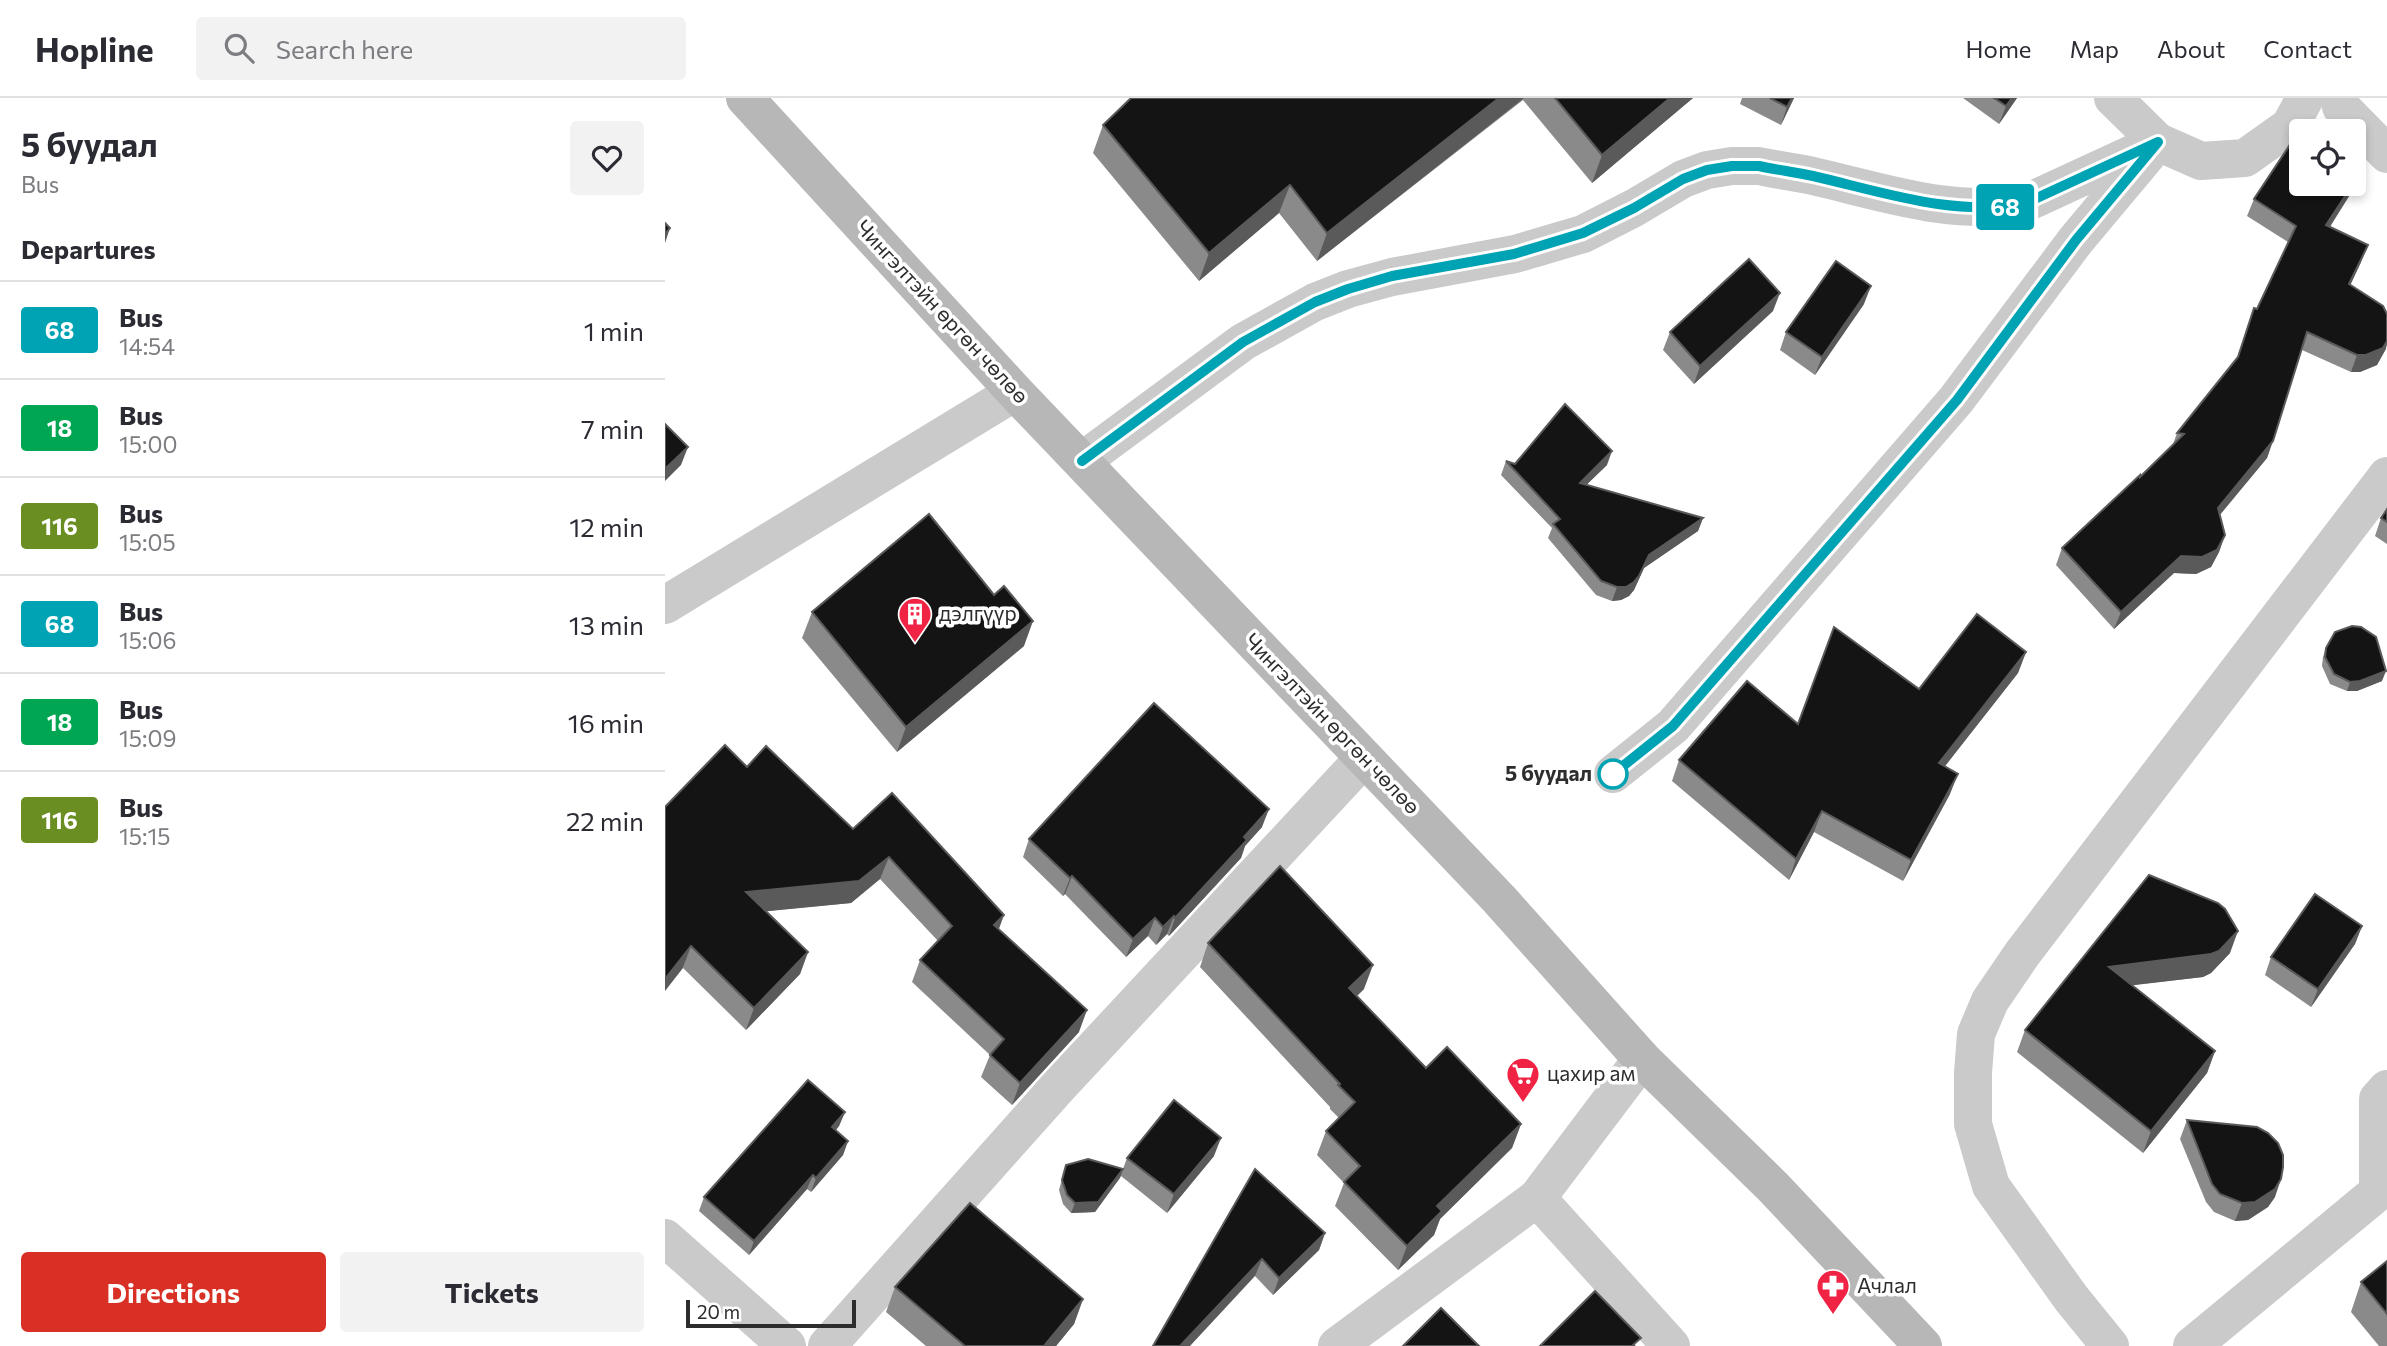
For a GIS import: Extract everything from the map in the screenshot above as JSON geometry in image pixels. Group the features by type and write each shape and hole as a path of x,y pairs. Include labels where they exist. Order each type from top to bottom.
{"main road":[{"name":"Чингэлтэйн өргөн чөлөө","path":"745,98 1015,392 1499,899 1642,1059 1773,1187 1923,1346"}],"street":[{"path":"2113,98 2158,142 2201,161 2245,158 2291,126 2305,98"},
{"path":"2339,98 2341,107 2387,154"},
{"path":"1082,461 1243,342 1315,302 1392,276 1514,254 1583,233 1634,208 1683,179 1707,170 1759,166 1937,205 1977,209 2003,208 2026,203 2158,142"},
{"path":"1613,774 1673,726 1957,400 2076,240 2158,142"},
{"path":"665,605 1015,392"},
{"path":"2110,1346 2071,1298 1991,1185 1973,1124 1976,1034 1990,1001 2022,954 2387,476"},
{"path":"827,1346 1056,1088 1364,758"},
{"path":"1337,1346 1537,1198 1642,1059"},
{"path":"2192,1346 2378,1192 2378,1099 2387,1089"},
{"path":"1537,1198 1671,1346"},
{"path":"665,1238 787,1346"}],"building":[{"path":"1131,98 1499,98 1327,233 1290,185 1209,253 1103,125"},
{"path":"1555,98 1670,98 1602,155"},
{"path":"1770,98 1792,98 1787,107"},
{"path":"1994,98 2012,98 2006,106"},
{"path":"2289,146 2289,196 2345,196 2326,225 2368,245 2349,284 2383,306 2387,314 2387,341 2383,348 2366,355 2357,355 2307,332 2273,441 2218,508 2225,535 2217,550 2202,557 2181,556 2121,612 2062,548 2184,434 2177,433 2238,357 2254,308 2257,309 2296,226 2254,199"},
{"path":"1749,259 1780,293 1700,366 1670,332"},
{"path":"1836,261 1871,286 1822,357 1786,332"},
{"path":"1565,404 1612,451 1580,483 1703,518 1649,555 1639,576 1626,587 1617,587 1601,581 1553,524 1560,519 1506,461 1515,464"},
{"path":"665,424 688,447 665,469"},
{"path":"2387,509 2387,522 2381,518"},
{"name":"дэлгүүр","path":"929,514 994,595 1004,586 1033,621 906,727 812,612"},
{"path":"1977,614 2026,652 1939,763 1958,774 1911,860 1822,811 1796,859 1679,760 1747,681 1798,724 1834,627 1919,689"},
{"path":"2352,626 2361,627 2376,637 2386,671 2350,682 2334,674 2325,657 2326,648 2335,632"},
{"path":"1154,703 1269,809 1244,837 1247,840 1175,918 1174,916 1163,927 1155,918 1133,939 1072,876 1070,878 1029,839"},
{"path":"725,745 747,767 766,746 853,829 892,793 1004,915 994,925 1087,1010 1020,1083 990,1055 1004,1039 920,960 952,926 889,857 859,881 746,892 808,952 754,1008 691,946 665,979 665,807"},
{"path":"1280,866 1373,965 1349,988 1426,1068 1447,1047 1521,1124 1437,1206 1442,1211 1407,1246 1344,1182 1360,1166 1326,1131 1355,1102 1208,943"},
{"path":"2149,875 2218,903 2225,909 2238,931 2219,951 2211,954 2109,967 2215,1051 2151,1131 2025,1030"},
{"path":"2315,894 2362,926 2318,989 2271,957"},
{"path":"808,1080 845,1112 832,1127 848,1141 816,1178 813,1175 754,1241 704,1197"},
{"path":"1174,1100 1221,1138 1174,1194 1127,1158"},
{"path":"2187,1120 2257,1127 2268,1133 2278,1143 2283,1155 2281,1179 2275,1189 2255,1202 2242,1203 2220,1194 2212,1184"},
{"path":"1088,1159 1123,1169 1098,1202 1075,1203 1067,1195 1062,1180 1066,1165"},
{"path":"1255,1169 1325,1233 1279,1278 1262,1259 1180,1346 1153,1346"},
{"path":"970,1203 1083,1299 1044,1346 965,1346 895,1287"},
{"path":"2387,1261 2387,1314 2361,1282"},
{"path":"1595,1291 1641,1338 1633,1345 1635,1346 1540,1346"},
{"path":"1441,1308 1479,1346 1403,1346"}],"bus line":[{"name":"68","path":"1082,461 1243,342 1315,302 1392,276 1514,254 1583,233 1634,208 1683,179 1707,170 1759,166 1937,205 1977,209 2003,208 2026,203 2158,142 2076,240 1957,400 1827,546 1673,726 1613,774"}],"place":[{"name":"дэлгүүр","path":"915,644"},
{"name":"5 буудал","path":"1613,774"},
{"name":"цахир ам","path":"1523,1104"},
{"name":"Ачлал","path":"1833,1316"}]}
